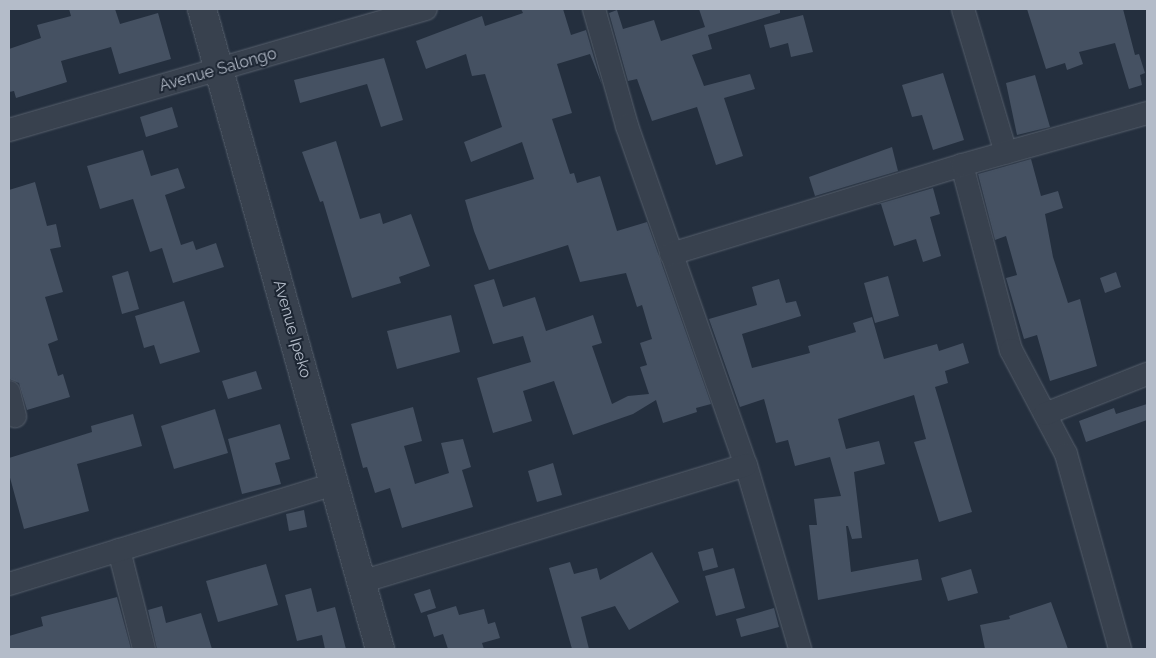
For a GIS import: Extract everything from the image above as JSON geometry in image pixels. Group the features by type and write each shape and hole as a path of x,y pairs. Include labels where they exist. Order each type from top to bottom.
{"street":[{"name":"Avenue Ipeko","path":"202,9 380,649"},
{"name":"Avenue Salongo","path":"9,130 426,9"},
{"path":"594,9 627,126 746,465 800,649"},
{"path":"963,9 1006,153"},
{"path":"671,254 962,165 1147,113"},
{"path":"962,165 1011,350 1066,454 1120,649"},
{"path":"1046,414 1147,374"},
{"path":"9,392 15,416"},
{"path":"361,582 746,465"},
{"path":"9,584 335,484"},
{"path":"119,550 144,649"}],"building":[{"path":"69,9 115,9 120,24 158,13 171,59 119,74 111,47 61,61 67,82 16,98 14,91 9,92 9,49 41,38 37,25 71,16"},
{"path":"521,9 563,9 571,35 586,30 602,85 590,54 557,64 572,113 552,119 570,174 574,173 577,183 600,176 617,231 647,222 711,404 696,408 697,412 663,423 656,400 633,414 573,435 554,381 523,391 532,421 493,433 477,378 531,362 523,336 493,344 474,285 494,279 503,307 535,297 546,331 593,315 602,343 592,346 612,404 628,396 649,394 640,367 647,365 640,343 652,339 642,305 637,307 626,273 580,282 568,245 489,270 474,231 465,200 534,179 522,142 471,162 464,142 502,127 485,74 472,76 466,54 426,69 416,41 482,16 485,26 523,13"},
{"path":"699,9 780,9 780,13 708,35 712,49 692,55 704,86 750,74 755,89 724,98 743,156 716,165 697,107 652,121 637,79 628,81 609,13 617,10 623,29 654,20 661,41 705,27"},
{"path":"1027,9 1123,9 1135,55 1139,54 1145,73 1140,75 1142,85 1129,89 1115,43 1079,52 1083,64 1067,70 1065,63 1046,69"},
{"path":"803,15 813,52 791,57 788,43 770,48 764,25"},
{"path":"384,58 403,120 381,127 367,84 300,103 294,80"},
{"path":"943,73 964,140 933,150 922,115 912,117 902,85"},
{"path":"1035,75 1050,127 1017,135 1006,83"},
{"path":"172,107 178,127 146,137 140,117"},
{"path":"336,141 360,219 380,213 383,224 411,214 430,266 399,277 401,283 352,298 323,201 320,202 302,152"},
{"path":"892,147 898,171 815,196 809,177"},
{"path":"143,150 151,176 178,168 185,188 165,195 181,245 193,241 196,250 216,243 224,267 173,283 162,248 150,252 133,199 100,209 87,166"},
{"path":"1031,159 1041,196 1058,191 1063,208 1045,214 1053,257 1068,303 1080,299 1097,366 1050,381 1037,335 1024,339 1006,278 1017,275 1006,236 995,240 978,174"},
{"path":"35,182 47,226 56,224 61,247 50,249 63,292 45,297 58,340 48,344 58,376 63,374 70,397 27,410 19,383 9,379 9,190"},
{"path":"933,188 940,214 930,217 941,256 923,262 916,239 894,246 881,204 875,205"},
{"path":"128,271 139,309 122,314 112,276"},
{"path":"1116,272 1121,287 1105,293 1100,278"},
{"path":"888,276 899,316 875,323 864,283"},
{"path":"779,279 786,303 796,301 801,316 742,334 752,368 810,353 808,346 856,332 853,323 872,317 884,359 937,344 939,351 963,343 969,363 945,371 948,383 935,387 972,512 939,522 914,442 926,439 914,395 838,419 846,449 879,441 885,464 854,472 862,538 852,539 848,526 846,526 851,572 918,559 922,580 818,600 809,525 817,525 814,499 841,496 830,457 795,466 788,440 776,443 764,399 740,407 709,319 757,305 752,287"},
{"path":"184,301 200,352 160,364 154,345 144,348 135,316"},
{"path":"451,315 460,352 397,369 387,331"},
{"path":"256,371 262,389 228,399 222,381"},
{"path":"1147,404 1147,420 1086,442 1079,421 1114,408 1116,414"},
{"path":"413,407 422,441 404,446 415,484 449,473 441,443 463,439 471,467 462,470 473,507 402,528 390,488 375,493 367,467 363,468 351,424"},
{"path":"215,409 228,453 174,469 161,426"},
{"path":"133,414 142,446 77,464 89,511 24,529 9,474 9,458 92,432 91,426"},
{"path":"280,424 290,459 275,463 281,484 242,494 228,439"},
{"path":"553,463 562,495 537,502 528,471"},
{"path":"304,510 307,527 289,531 286,514"},
{"path":"713,548 718,567 703,571 698,552"},
{"path":"652,552 679,602 629,630 615,606 581,617 589,649 572,649 549,568 570,562 574,574 597,568 600,580"},
{"path":"266,564 278,605 218,622 206,581"},
{"path":"734,568 745,608 716,616 705,576"},
{"path":"971,569 978,593 948,601 941,578"},
{"path":"311,588 317,612 335,607 346,649 325,649 322,635 297,641 285,595"},
{"path":"430,589 436,608 421,613 414,594"},
{"path":"117,597 131,649 9,649 9,636 43,626 41,617"},
{"path":"1051,602 1068,649 985,649 980,625 1010,619 1009,616"},
{"path":"162,606 166,623 201,613 212,649 157,649 148,610"},
{"path":"456,606 459,615 484,609 488,624 495,622 500,638 482,643 484,649 448,649 443,634 434,637 427,615"},
{"path":"774,608 779,627 741,637 736,619"}]}
